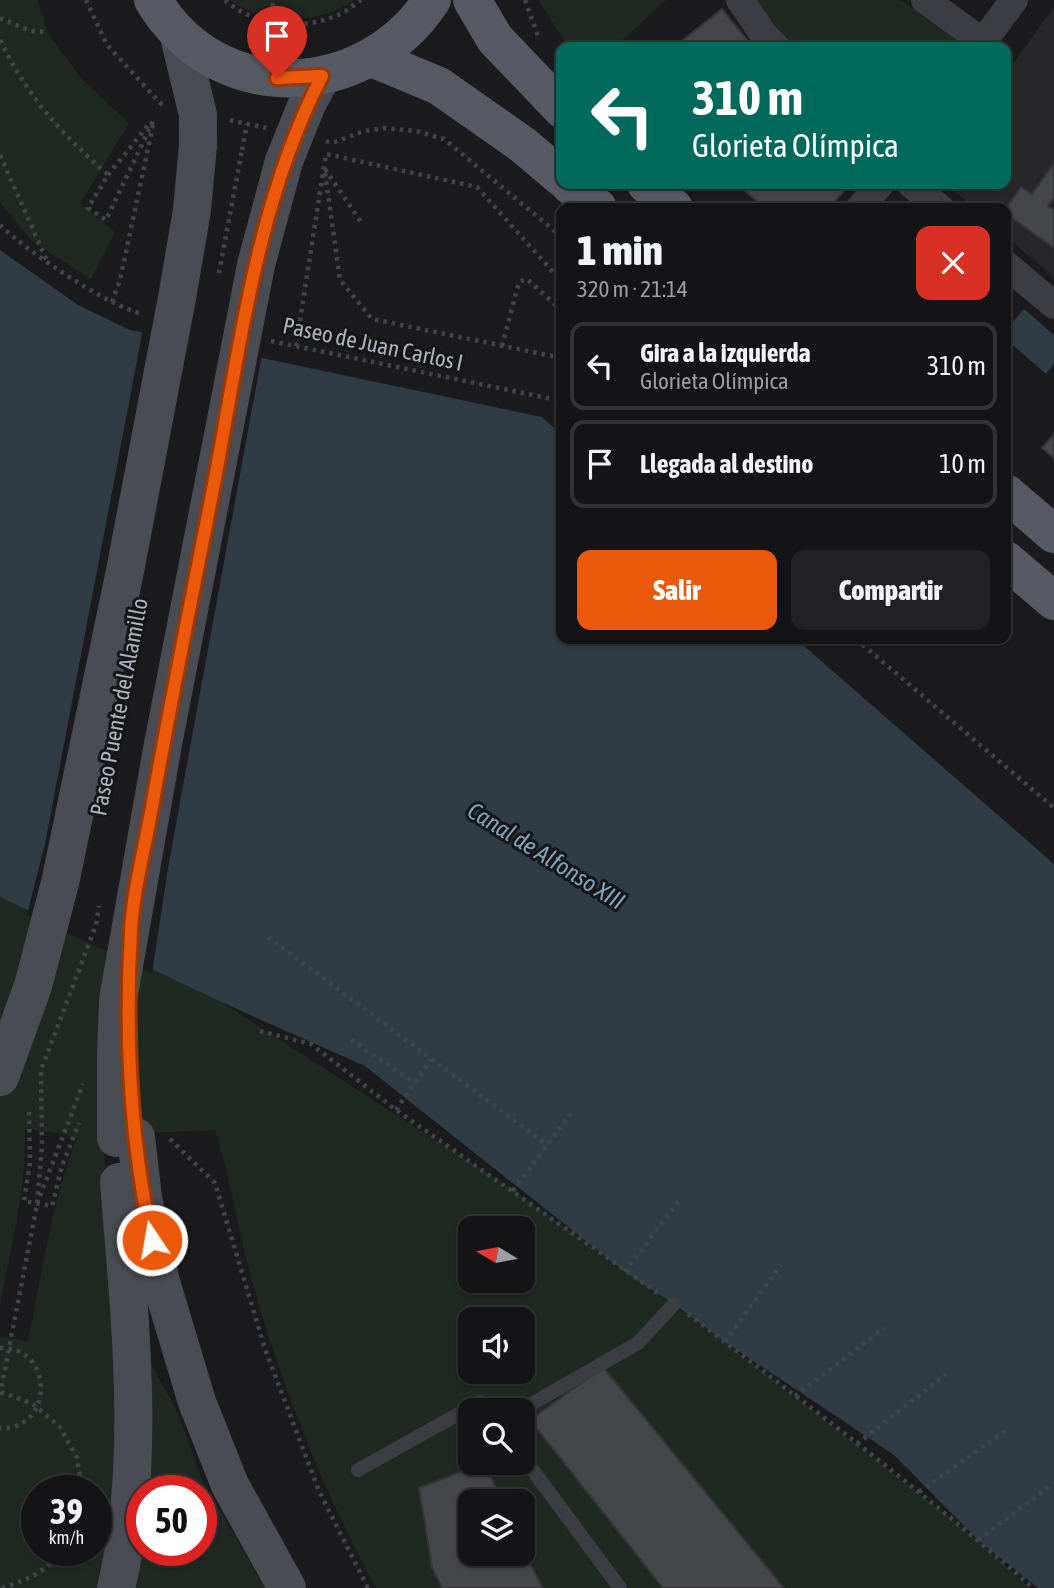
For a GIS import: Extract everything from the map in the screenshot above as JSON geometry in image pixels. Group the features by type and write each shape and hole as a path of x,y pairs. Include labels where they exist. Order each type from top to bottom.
{"main road":[{"path":"153,0 178,32 214,59 255,74 289,78 322,76 348,69 372,58 398,40 420,18 432,0"},
{"path":"472,0 495,39 556,103"},
{"path":"0,1077 33,986 60,883 125,571 192,210 198,115 178,32"},
{"path":"372,58 439,86 523,145 556,173"},
{"path":"287,1588 230,1485 197,1402 161,1282 143,1198 131,1068 131,928 163,744 256,265 284,161 307,104 322,76"},
{"path":"575,189 592,203"},
{"path":"652,189 668,203"},
{"path":"1011,498 1054,534"},
{"path":"1011,563 1054,601"},
{"path":"0,1041 34,953 69,839"},
{"path":"117,1588 131,1478 132,1405 128,1303 138,1135"}],"street":[{"path":"740,0 771,42"},
{"path":"925,0 977,42"},
{"path":"983,42 1014,0"},
{"path":"864,203 876,189"},
{"path":"917,189 934,203"},
{"path":"1011,269 1054,305"}],"lane":[{"path":"535,1402 638,1343 674,1304"},
{"path":"358,1469 458,1414"},
{"path":"535,1473 620,1588"}],"path":[{"path":"86,0 107,45 163,106"},
{"path":"225,0 234,8 269,23 304,24 338,15 361,0"},
{"path":"269,23 274,0"},
{"path":"0,18 30,32 47,32"},
{"path":"0,40 16,73 43,112 77,148 108,175"},
{"path":"155,117 106,220 88,208 108,175 155,117"},
{"path":"113,302 155,117"},
{"path":"218,279 247,124"},
{"path":"332,143 364,131 384,128 416,131 444,139 556,232"},
{"path":"296,346 326,154 477,187 556,275"},
{"path":"0,155 47,261"},
{"path":"324,168 361,222"},
{"path":"324,168 340,280 372,319 556,357"},
{"path":"0,225 13,238 113,302 149,315"},
{"path":"502,346 519,282 527,279 556,306"},
{"name":"Paseo de Juan Carlos I","path":"269,340 556,400"},
{"path":"862,644 1054,808"},
{"path":"80,1475 77,1458 60,1427 37,1407 0,1393 37,1204 42,1146 41,1070 96,925 101,898"},
{"path":"268,937 547,1145"},
{"path":"351,1040 415,1083"},
{"path":"396,1110 432,1059"},
{"path":"37,1204 85,1077"},
{"path":"29,1112 30,1163 24,1202 52,1206 62,1166 79,1123"},
{"path":"513,1191 571,1112"},
{"path":"138,1135 215,1183 265,1349 319,1491 368,1588"},
{"path":"625,1272 680,1199"},
{"path":"725,1342 781,1265"},
{"path":"795,1396 884,1328"},
{"path":"0,1348 28,1357 41,1379 42,1391 37,1407 20,1424 0,1428"},
{"path":"857,1444 946,1374"},
{"path":"919,1492 1009,1428"},
{"path":"978,1540 1054,1483"},
{"path":"2,1588 30,1578 45,1566"}],"shaded area":[{"path":"0,0 38,0 47,32 81,78 129,123 80,204 115,232 91,279 33,242 0,203"},
{"path":"230,0 354,0 324,14 292,20 260,15"},
{"path":"539,0 666,0 620,42 565,42"},
{"path":"754,0 901,0 957,41 956,42 788,42"},
{"path":"1054,7 1054,278 1011,240 1011,203 968,203 952,189 1011,189 1011,66"},
{"path":"0,897 221,1002 513,1190 725,1342 978,1540 1029,1588 376,1588 338,1514 290,1399 252,1281 215,1130 103,1135 120,1401 112,1489 112,1475 21,1475 21,1566 105,1566 103,1588 0,1588 0,1337 28,1341 54,1212 77,1137 25,1128 21,1195 0,1304"},
{"path":"151,1364 178,1413 200,1475 148,1475"},
{"path":"217,1506 265,1588 135,1588 139,1566 217,1566"}],"water":[{"name":"Canal de Alfonso XIII","path":"0,250 78,305 130,330 542,417 556,430 556,644 802,644 1054,864 1054,1588 1038,1588 978,1540 894,1455 625,1272 365,1066 221,1002 0,897"},
{"path":"1024,309 1054,335 1054,364 1046,374 1011,343 1011,324"}],"pier":[{"path":"143,329 262,354 168,868 152,973 27,914 45,844"}],"building":[{"path":"722,9 749,42 680,42"},
{"path":"1054,163 1054,198 1048,206 1054,210 1054,248 1011,218 1010,203 1021,187 1032,194"},
{"path":"743,189 846,189 833,203 759,203"},
{"path":"1054,434 1054,458 1042,448"},
{"path":"603,1367 784,1588 663,1588 535,1426 535,1416"},
{"path":"458,1473 458,1475 491,1475 496,1489 458,1489 458,1566 531,1566 543,1588 442,1588 432,1568 419,1488"}],"route":[{"path":"152,1240 143,1198 131,1080 131,928 163,744 256,265 284,161 307,104 322,76 277,78"}]}
